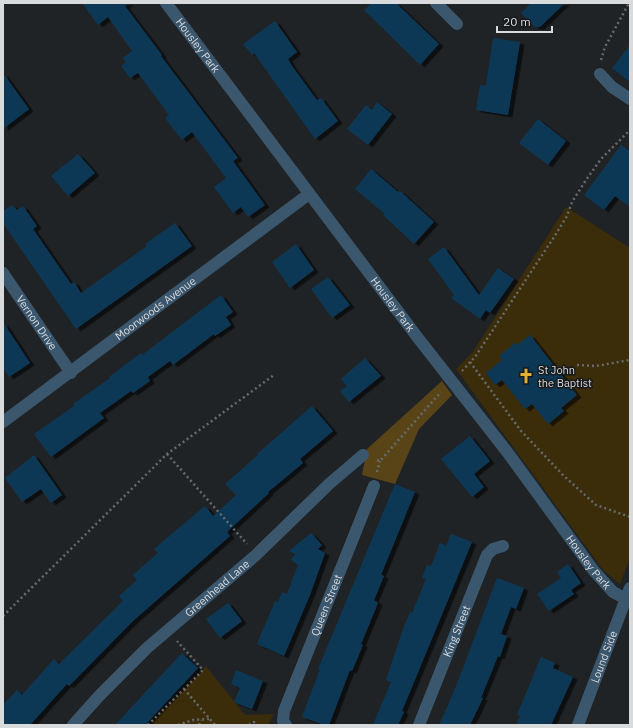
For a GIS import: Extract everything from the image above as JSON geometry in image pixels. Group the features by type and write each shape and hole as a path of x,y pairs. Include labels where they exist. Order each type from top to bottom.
{"street":[{"name":"Housley Park","path":"166,3 418,338 508,453 594,571 613,592 626,599"},
{"path":"436,3 457,24"},
{"path":"600,74 612,87 630,99"},
{"name":"Moorwoods Avenue","path":"3,422 71,373 309,194"},
{"name":"Vernon Drive","path":"3,273 71,373"},
{"name":"Greenhead Lane","path":"73,725 100,695 168,630 256,555 329,484 363,455"},
{"name":"Queen Street","path":"286,725 283,721 284,712 374,486"},
{"name":"King Street","path":"419,725 487,555 493,549 503,546"},
{"name":"Lound Side","path":"578,725 630,588"}],"path":[{"path":"600,74 599,64 605,47 629,3"},
{"path":"363,455 380,460 470,362 556,234 567,216 572,202 586,180 601,159 630,130"},
{"path":"577,365 596,366 630,360"},
{"path":"470,362 521,431 564,476 596,505 630,517"},
{"path":"3,616 167,454 274,375"},
{"path":"167,454 256,555"},
{"path":"148,725 203,670 168,630"},
{"path":"184,689 215,725"},
{"path":"178,725 182,722 209,719"},
{"path":"199,725 201,720"},
{"path":"250,725 254,722 256,725"}],"shaded area":[{"path":"566,207 630,248 630,558 620,584 603,570 456,369 472,353"},
{"path":"442,381 452,395 419,429 395,484 362,475 367,449"},
{"path":"206,666 245,715 274,714 268,725 256,725 254,722 249,725 148,725"}],"building":[{"path":"82,3 129,3 125,6 238,158 233,161 265,205 248,217 241,207 233,213 214,187 226,178 192,132 182,140 165,118 169,115 138,73 130,78 121,66 126,62 123,58 132,51 108,17 98,25"},
{"path":"372,3 396,3 439,44 420,65 364,10"},
{"path":"531,3 565,3 540,27 535,27 521,13"},
{"path":"275,21 297,52 288,59 292,66 317,100 321,98 338,121 315,139 254,53 252,55 243,44"},
{"path":"493,38 520,42 508,115 476,110 480,85 486,86"},
{"path":"630,45 630,82 612,68"},
{"path":"3,73 29,109 3,129"},
{"path":"377,102 392,114 368,145 347,129 366,105 372,110"},
{"path":"538,119 566,141 548,165 519,143"},
{"path":"621,145 630,151 630,207 615,196 604,210 584,195"},
{"path":"78,154 95,173 68,196 51,176"},
{"path":"371,169 398,192 400,191 434,222 414,244 383,215 385,214 355,189"},
{"path":"12,205 17,210 23,206 37,226 33,229 71,284 74,282 81,293 147,246 145,244 175,223 192,246 76,329 3,223 3,211"},
{"path":"296,244 314,270 290,288 272,262"},
{"path":"444,247 479,295 498,268 514,279 490,313 486,310 480,319 451,298 454,295 428,259"},
{"path":"328,277 350,305 332,318 311,289"},
{"path":"221,295 233,312 226,317 231,325 215,336 214,334 173,365 170,361 148,377 150,381 133,393 131,391 100,413 104,418 51,457 34,434 74,406 73,404 110,378 109,377 141,353 142,355"},
{"path":"3,322 30,363 9,377 3,368"},
{"name":"St John the Baptist","path":"530,335 577,395 561,408 564,411 548,424 532,404 525,409 502,380 495,385 486,373 502,360 499,356 516,342 517,345"},
{"path":"365,358 381,376 349,402 340,391 347,386 341,379"},
{"path":"312,406 333,431 300,459 303,463 268,492 269,493 227,532 230,536 133,621 69,686 67,684 30,725 3,725 3,705 17,690 22,695 54,659 59,664 123,601 119,596 137,580 133,575 158,553 154,549 205,506 213,516 236,495 225,484"},
{"path":"470,436 490,461 474,474 484,487 472,497 441,459"},
{"path":"34,455 62,495 51,503 41,489 22,502 5,478"},
{"path":"395,484 415,492 381,575 384,576 374,600 378,603 361,644 363,645 352,671 350,670 329,725 324,725 302,717 320,669 318,669"},
{"path":"311,533 322,545 318,549 325,553 310,595 284,656 257,644 275,601 278,602 282,592 287,594 298,565 291,560 295,554 289,551"},
{"path":"451,534 472,542 402,711 404,712 398,725 373,725 391,682 386,680 403,629 410,612 412,613 426,579 422,578 427,565 431,566 440,543 446,546"},
{"path":"568,564 581,583 571,590 574,594 549,611 537,594 561,578 557,572"},
{"path":"497,578 524,588 516,609 511,607 501,634 507,636 500,657 498,656 481,698 483,698 470,725 439,725 455,689"},
{"path":"228,603 242,621 220,638 206,619"},
{"path":"182,653 198,668 145,725 115,725"},
{"path":"541,657 555,663 553,668 573,677 551,725 516,725 520,716 517,715"},
{"path":"236,670 263,681 252,709 234,702 240,688 231,684"}],"place":[{"name":"St John the Baptist","path":"526,376"}]}
